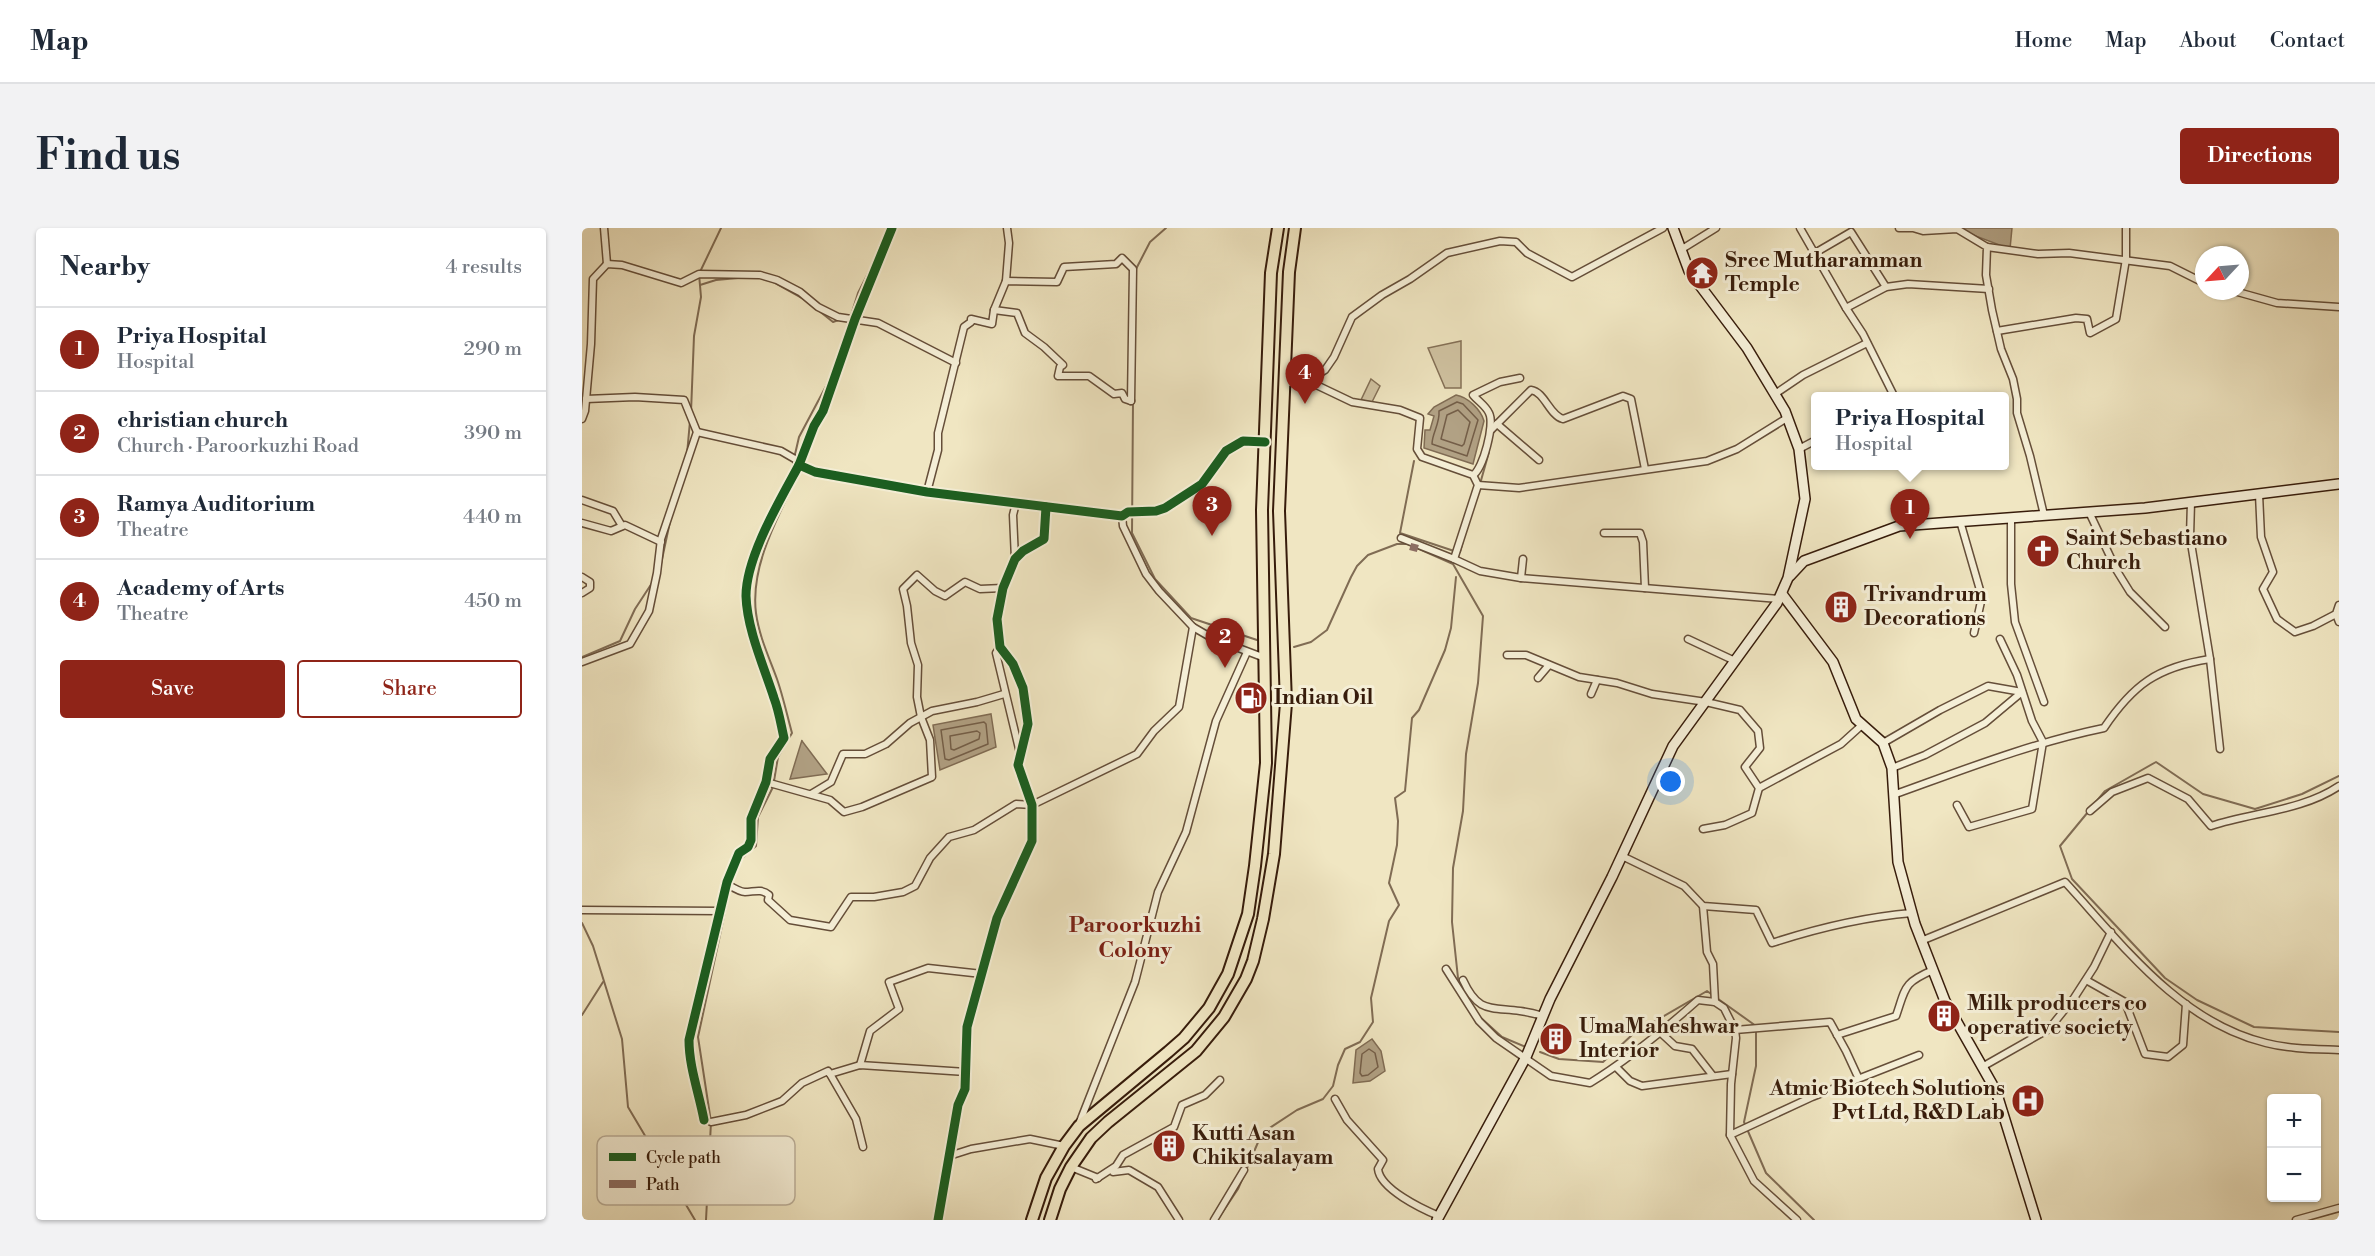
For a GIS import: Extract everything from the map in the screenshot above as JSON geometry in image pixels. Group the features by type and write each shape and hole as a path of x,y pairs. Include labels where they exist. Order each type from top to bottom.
{"main road":[{"path":"1032,1220 1046,1178 1064,1146 1079,1126 1184,1038 1218,994 1236,956 1248,914 1264,787 1266,658 1262,530 1271,273 1278,228"},
{"path":"1050,1220 1060,1189 1071,1167 1091,1138 1196,1051 1235,1000 1253,961 1274,854 1286,703 1280,511 1288,272 1295,228"},
{"path":"1438,1218 1526,1057 1543,1016 1673,746 1735,662 1780,596 1788,578 1805,499 1799,449 1787,418 1747,348 1689,271 1672,228"},
{"path":"1788,578 1804,561 1899,526 2089,512 2339,484"},
{"path":"1780,596 1833,662 1856,719 1883,743 1892,768 1898,862 1912,913 1945,1001 1996,1091 2036,1220"}],"street":[{"path":"582,418 584,418 591,344 593,279 607,264 604,228"},
{"path":"863,1147 855,1119 828,1071 802,1083 782,1101 746,1115 707,1121 689,1061 689,1040 727,884 739,853 748,847 751,840 751,819 766,782 770,759 784,738 776,702 754,638 746,597 750,568 814,426 823,411 855,319 892,228"},
{"path":"927,492 938,450 938,433 964,327 971,322 971,319 992,324 994,310 1006,280 1009,243 1007,228"},
{"path":"1285,383 1308,381 1325,370 1334,357 1352,317 1447,253 1500,241 1516,242 1527,253 1572,277 1663,228"},
{"path":"1682,249 1716,228"},
{"path":"1800,228 1867,343 1892,392"},
{"path":"1899,228 1923,231 1957,228 1987,247 2038,254 2069,253 2126,259 2170,266 2195,278"},
{"path":"1997,331 2076,318 2087,319 2090,333 2116,319 2126,259 2126,228"},
{"path":"1815,253 1851,232 1886,287"},
{"path":"1987,247 1986,275 1997,331 2001,349 2013,379 2017,413 2044,515"},
{"path":"994,310 1017,313 1024,333 1044,346 1063,365 1060,367 1058,376 1089,376 1114,394 1122,393 1125,399 1131,401 1133,269 1122,258 1116,264 1064,267 1057,282 1006,280"},
{"path":"607,264 622,265 681,283 699,274 760,274 800,292 818,308 838,317 878,323 956,363"},
{"path":"1846,308 1886,287 1921,284 1989,290"},
{"path":"2249,295 2277,303 2339,307"},
{"path":"1774,394 1803,375 1867,343"},
{"path":"1473,475 1479,469 1491,430 1490,414 1479,396 1500,382 1520,378"},
{"path":"1308,381 1352,402 1400,410 1418,416 1420,419 1417,449 1422,457 1473,475 1481,486"},
{"path":"1491,430 1534,389 1556,415 1563,419 1623,396 1628,397 1631,399 1645,469"},
{"path":"582,662 630,644 649,611 661,542 697,432 684,400 635,397 586,399"},
{"path":"1481,486 1519,488 1707,461 1737,449 1787,418"},
{"path":"1497,424 1539,460"},
{"path":"697,432 781,451 815,472 927,492 1125,514 1165,508 1202,484 1226,451 1243,441 1265,442"},
{"path":"1799,449 1811,442"},
{"path":"1454,559 1481,486"},
{"path":"2259,494 2261,537 2273,572 2263,589 2277,619 2295,632 2336,614"},
{"path":"582,500 613,511 622,526"},
{"path":"2191,502 2190,537 2210,659 2220,749"},
{"path":"1015,559 1012,515 1016,503"},
{"path":"938,1220 958,1105 965,1089 967,1027 998,918 1032,841 1032,805 1018,765 1029,724 1023,688 1013,664 1000,647 997,619 1003,588 1015,559 1023,551 1044,539 1046,507"},
{"path":"2089,512 2117,571 2130,592 2165,627"},
{"path":"1125,514 1123,526 1146,574 1193,627 1212,638 1266,658"},
{"path":"2011,517 2011,584 2015,622 2044,702"},
{"path":"1960,521 1982,597 1974,633"},
{"path":"582,524 611,531 626,525 661,542"},
{"path":"1604,533 1640,533 1643,542 1645,588"},
{"path":"1401,538 1480,571 1521,578 1780,596"},
{"path":"1521,578 1523,559"},
{"path":"766,782 830,800 844,812 862,807 932,777 930,740 921,717 917,697 918,665 911,643 903,589 917,575 935,591 945,596 965,582 980,589 1003,588"},
{"path":"582,577 590,582 590,588 582,593"},
{"path":"2339,605 2336,614 2339,622"},
{"path":"727,884 744,892 765,891 768,900 790,920 831,927 851,897 903,892 915,886 930,858 949,837 974,830 1016,804 1032,805 1137,754 1154,731 1179,708 1193,627"},
{"path":"1688,639 1735,662"},
{"path":"1957,805 1969,827 2032,809 2043,742 2032,721 2018,675 2000,639"},
{"path":"1000,647 996,653 1020,755"},
{"path":"1079,1126 1135,982 1158,892 1186,832 1216,721 1247,652"},
{"path":"1507,654 1526,655 1579,677 1617,683 1652,694 1740,710 1758,730 1761,748 1745,767 1759,788"},
{"path":"1892,795 2043,742 2104,728 2118,708 2139,686 2181,663 2210,659"},
{"path":"1538,678 1549,665"},
{"path":"1591,694 1597,680"},
{"path":"1883,743 1940,710 1989,686 2022,692"},
{"path":"1892,768 1925,755 1985,723 2022,692"},
{"path":"811,794 831,782 843,754 865,754 886,744 910,723 932,711 1004,694"},
{"path":"1703,830 1725,825 1752,813 1759,788 1841,744 1862,724"},
{"path":"2090,811 2112,792 2148,778 2188,799 2211,826 2303,803 2339,786"},
{"path":"1622,856 1684,886 1703,906 1707,952 1713,964 1715,1002"},
{"path":"1921,941 2065,882 2169,993 2228,1030 2266,1043 2308,1049 2339,1050"},
{"path":"1703,906 1756,910 1772,943 1809,931 1872,918 1912,913"},
{"path":"582,910 720,911"},
{"path":"1982,1067 2049,1029 2086,980 2111,932"},
{"path":"860,1065 870,1031 899,1009 889,982 928,968 982,974"},
{"path":"1446,969 1479,1021 1496,1038 1551,1076 1590,1083 1616,1067 1661,1033 1698,1000 1715,1002 1724,1008 1735,1030 1736,1038 1730,1135 1754,1181 1797,1220"},
{"path":"1837,1035 1896,1016 1906,985 1933,970"},
{"path":"1463,980 1468,990 1488,1009 1520,1011 1543,1016"},
{"path":"2086,980 2125,1002 2145,1054 2168,1057 2183,1045 2186,1004"},
{"path":"1735,1030 1830,1023 1858,1077"},
{"path":"1661,1033 1675,1046 1692,1049 1713,1076"},
{"path":"1730,1135 1858,1077 1919,1055"},
{"path":"830,1074 860,1065 966,1072"},
{"path":"1616,1067 1630,1082 1642,1086 1732,1074"},
{"path":"1096,1179 1116,1166 1123,1155 1174,1127 1182,1105 1205,1095 1220,1080"},
{"path":"1335,1100 1347,1120 1383,1160 1378,1169 1382,1179 1414,1205 1438,1218"},
{"path":"949,1156 971,1149 1030,1139 1064,1146"},
{"path":"1071,1167 1096,1179"},
{"path":"1096,1179 1118,1169 1129,1170 1158,1187 1179,1220"},
{"path":"1214,1220 1244,1170"},
{"path":"2296,1220 2339,1208"},
{"path":"2325,1212 2326,1220"}],"shaded area":[{"path":"1461,341 1461,388 1445,388 1428,348"},
{"path":"1371,379 1380,386 1372,402 1361,400"}],"water":[{"path":"2012,228 2010,249 1957,229"},
{"path":"1456,395 1465,398 1473,405 1484,421 1473,464 1424,448 1425,430 1430,430 1434,416 1428,414 1434,407"},
{"path":"991,714 996,747 940,770 933,725"},
{"path":"802,741 827,774 790,779"},
{"path":"1372,1039 1381,1051 1385,1071 1370,1081 1353,1083 1356,1050"}],"waterway":[{"path":"691,412 694,336 701,297 699,274 721,228"},
{"path":"1135,271 1150,242 1166,228"},
{"path":"793,463 799,437 833,373 858,293 881,248"},
{"path":"700,285 716,280 738,278"},
{"path":"773,282 807,301"},
{"path":"818,310 833,322 841,319"},
{"path":"1135,327 1135,348"},
{"path":"1133,402 1132,533 1155,579 1191,618 1257,640"},
{"path":"687,454 690,421"},
{"path":"1480,484 1489,452"},
{"path":"1414,461 1400,533 1454,551"},
{"path":"774,781 778,757 792,733 779,685 759,630 755,595 761,560 767,542 797,477"},
{"path":"661,564 671,517"},
{"path":"1460,552 1463,541"},
{"path":"1294,647 1311,642 1327,630 1357,566 1368,555 1397,544 1408,544 1453,564 1483,616 1478,683 1466,754 1463,811 1453,868 1452,922 1458,978 1467,996"},
{"path":"1218,1219 1238,1189 1262,1133 1297,1110 1323,1099 1333,1086 1345,1049 1360,1042 1373,1022 1371,998 1389,921 1399,905 1389,883 1397,845 1398,821 1395,798 1405,791 1412,718 1419,710 1445,650 1451,628 1456,577"},
{"path":"582,657 620,641 635,609 652,583"},
{"path":"2095,803 2105,791 2156,762 2203,794 2255,809 2302,794 2339,776"},
{"path":"710,1136 711,1122 698,1037 731,884 741,859 756,846 758,817 773,787"},
{"path":"2088,812 2060,846 2072,879 2165,978 2197,1000 2254,1027 2339,1032"},
{"path":"582,923 593,946 622,1039 628,1107 645,1136"},
{"path":"582,1015 603,982"},
{"path":"1540,1052 1559,1059 1603,1062 1633,1034 1707,991 1756,1026 1756,1066 1744,1122 1766,1173 1814,1220"},
{"path":"1481,1018 1502,1037 1526,1047"},
{"path":"686,1205 695,1220"},
{"path":"706,1220 707,1205"}],"marked path":[{"path":"1413,551 1415,544"}],"cycle path":[{"path":"892,228 855,319 823,411 814,426 799,465 815,472 927,492 1122,516 1128,512 1156,511 1165,508 1202,484 1226,451 1243,441 1265,442"},
{"path":"704,1120 692,1070 689,1040 727,882 739,853 748,847 751,840 751,819 766,782 770,759 784,738 777,708 749,622 747,581 765,529 799,465"},
{"path":"938,1220 958,1105 965,1089 967,1027 997,918 1032,841 1032,805 1018,765 1028,724 1023,688 1013,664 1000,647 997,619 1003,588 1015,559 1023,551 1044,539 1046,507"}],"place":[{"name":"Sree Mutharamman Temple","path":"1702,273"},
{"name":"Academy of Arts","path":"1305,404"},
{"name":"Ramya Auditorium","path":"1212,536"},
{"name":"Priya Hospital","path":"1910,539"},
{"name":"Saint Sebastiano Church","path":"2043,551"},
{"name":"Trivandrum Decorations","path":"1841,607"},
{"name":"christian church","path":"1225,668"},
{"name":"Indian Oil","path":"1251,698"},
{"name":"Milk producers co operative society","path":"1944,1016"},
{"name":"UmaMaheshwar Interior","path":"1556,1039"},
{"name":"Atmic Biotech Solutions Pvt Ltd, R&D Lab","path":"2028,1101"},
{"name":"Kutti Asan Chikitsalayam","path":"1169,1146"}],"district":[{"name":"Paroorkuzhi Colony","path":"1135,938"}]}
